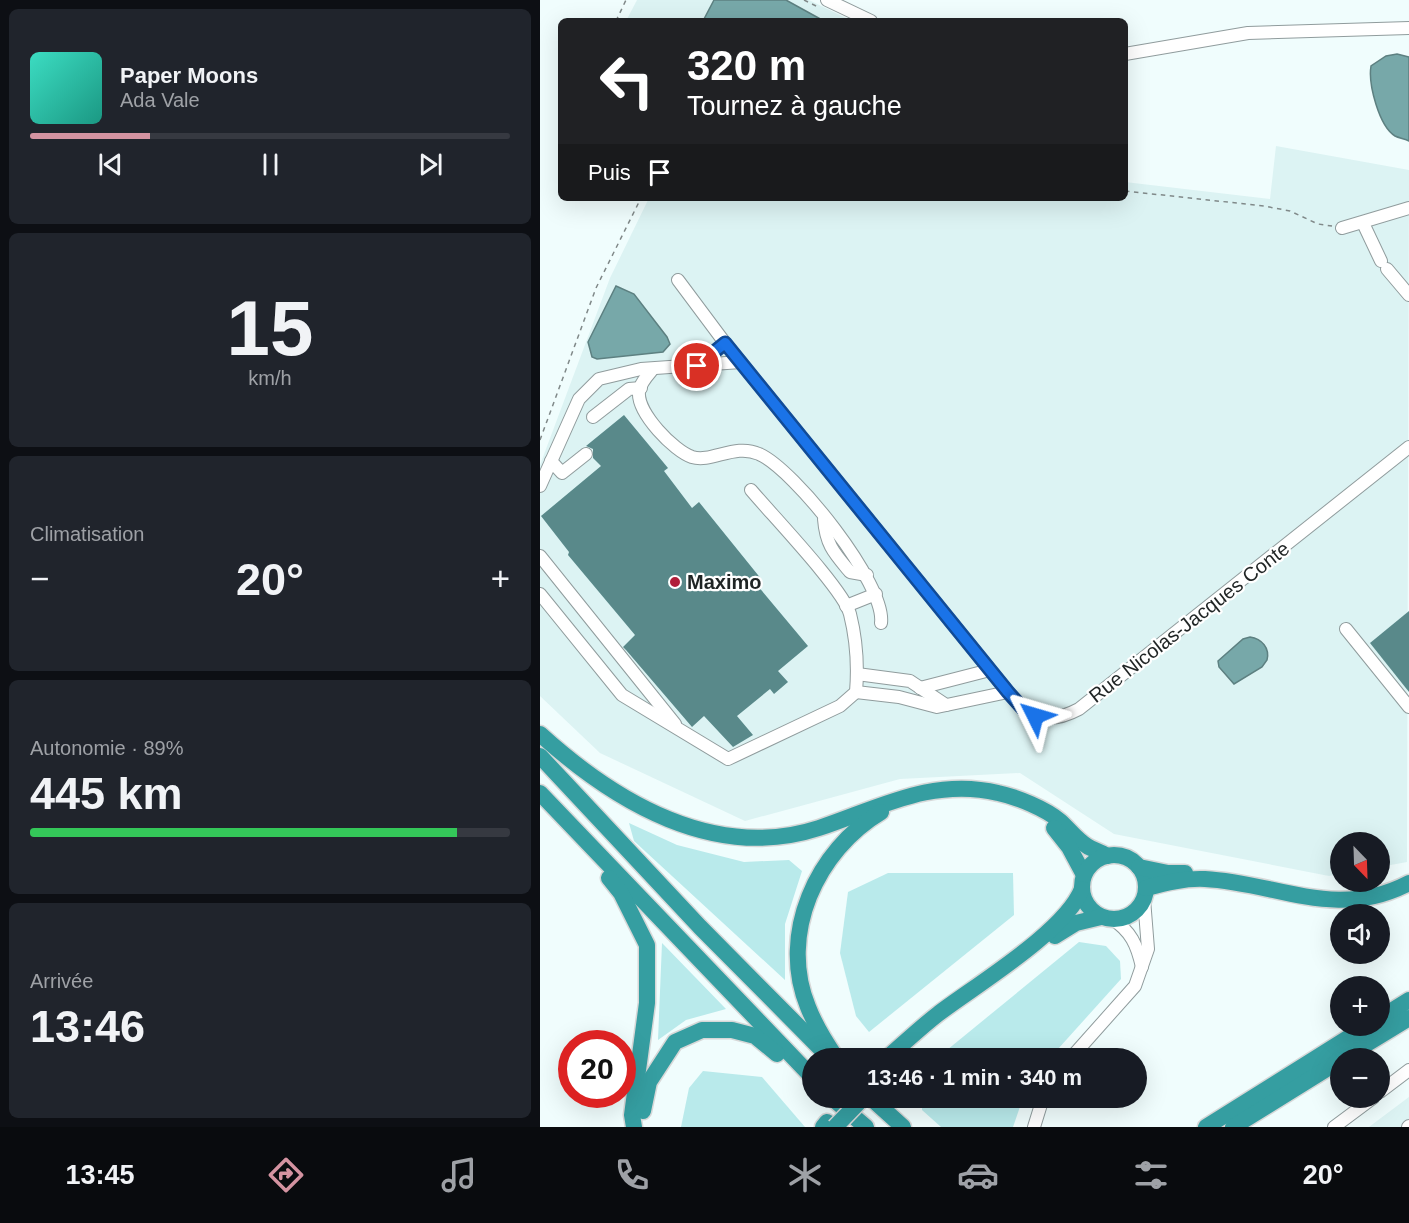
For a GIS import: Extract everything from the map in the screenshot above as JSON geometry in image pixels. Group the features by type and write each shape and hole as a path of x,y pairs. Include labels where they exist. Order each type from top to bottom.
{"highway":[{"path":"540,734 566,758 628,800 685,827 733,838 773,837 817,828 910,794 940,788 974,789 1000,793 1038,809 1059,820 1088,847 1107,856 1124,857 1138,867 1168,873 1206,873 1248,882 1276,892"},
{"path":"540,756 692,918 820,1048"},
{"path":"540,793 802,1067"},
{"path":"540,793 621,893 647,945 647,1004 632,1115 634,1127"},
{"path":"831,1048 807,1005 798,965 800,924 818,876 835,850 865,822 888,808 924,798 974,796 1019,808 1057,830 1083,882 1088,906 1106,918"},
{"path":"899,1048 936,1016 1047,933 1067,915 1093,863 1107,856"},
{"path":"1138,867 1145,893"},
{"path":"915,1048 943,1023 1059,933 1076,923 1131,914 1145,893 1173,881 1205,879 1326,900 1354,900 1379,895 1409,883"},
{"path":"1390,1012 1409,1000"},
{"path":"1360,1048 1409,1018"},
{"path":"643,1127 643,1102 658,1065 675,1042 702,1030 732,1030 755,1036 802,1075"},
{"path":"1206,1127 1351,1036"},
{"path":"1233,1127 1330,1066"},
{"path":"828,1125 834,1108"},
{"path":"846,1108 866,1127"},
{"path":"828,1125 850,1108"},
{"path":"882,1108 903,1127"}],"street":[{"path":"826,0 865,18"},
{"path":"1128,53 1248,33 1409,28"},
{"path":"1342,228 1409,208"},
{"path":"1363,223 1384,265 1409,295"},
{"name":"Rue Nicolas-Jacques Conte","path":"678,280 725,343 1008,692 1024,710 1035,716 1050,718 1066,716 1079,709 1409,447"},
{"path":"697,366 725,343"},
{"path":"540,486 579,399 589,386 599,379 618,373 741,362"},
{"path":"653,369 641,388 641,403 649,420 681,452 699,458 738,450 758,453 774,462 824,519 867,575 880,606 882,623"},
{"path":"593,417 629,389 641,388"},
{"path":"551,461 562,473 586,454"},
{"path":"540,594 622,695 728,759 840,706 856,692 857,674 850,612 833,587 752,490"},
{"path":"540,556 678,727"},
{"path":"846,606 876,594"},
{"path":"1346,629 1409,707"},
{"path":"920,688 990,670"},
{"path":"857,674 910,681 947,705"},
{"path":"856,692 899,698 937,707 1008,692"},
{"path":"1080,1048 1136,986 1148,949 1145,893"},
{"path":"1106,918 1123,926 1133,937 1142,968"},
{"path":"1390,1084 1409,1070"},
{"path":"1034,1127 1040,1108"},
{"path":"1334,1127 1360,1108"}],"path":[{"path":"617,18 626,0"},
{"path":"1128,191 1264,206 1290,211 1318,224 1342,228"},
{"path":"540,440 596,288 640,201"}],"shaded area":[{"path":"637,0 809,0 846,18 628,18"},
{"path":"714,0 786,0 819,18 705,18"},
{"path":"1397,54 1409,57 1409,141 1389,131 1376,104 1371,83 1371,66 1386,56"},
{"path":"1276,146 1409,170 1407,862 1390,865 1390,832 1330,832 1329,876 1114,834 1020,773 900,779 745,821 600,753 540,696 540,465 610,278 648,201 1128,201 1128,182 1270,199"},
{"path":"616,286 634,294 667,337 670,344 663,352 597,359 592,357 588,342"},
{"path":"1250,637 1264,645 1267,660 1262,667 1234,684 1219,667 1218,661 1243,639"},
{"path":"629,823 677,845 744,862 789,860 802,871 785,924 785,980 634,841"},
{"path":"888,873 1013,873 1014,915 869,1032 856,1016 840,953 848,892"},
{"path":"1079,942 1106,946 1120,961 1121,979 1059,1048 949,1048"},
{"path":"662,943 726,1009 686,1020 658,1040"},
{"path":"703,1071 762,1077 805,1127 681,1127 689,1088"},
{"path":"1409,1097 1409,1127 1369,1127"},
{"path":"922,1108 1020,1108 1013,1127 941,1127"}],"building":[{"name":"Maximo","path":"624,415 668,468 664,471 692,508 699,502 762,580 757,585 808,646 778,671 788,682 774,694 770,689 737,716 753,735 733,747 704,716 692,727 623,647 635,635 568,555 569,552 541,516 601,466 593,458 593,449 586,446"},
{"path":"1409,611 1409,692 1370,643"}],"place":[{"name":"Maximo","path":"675,582"}],"route":[{"path":"697,366 725,343 1008,692 1024,710 1035,716"}]}
